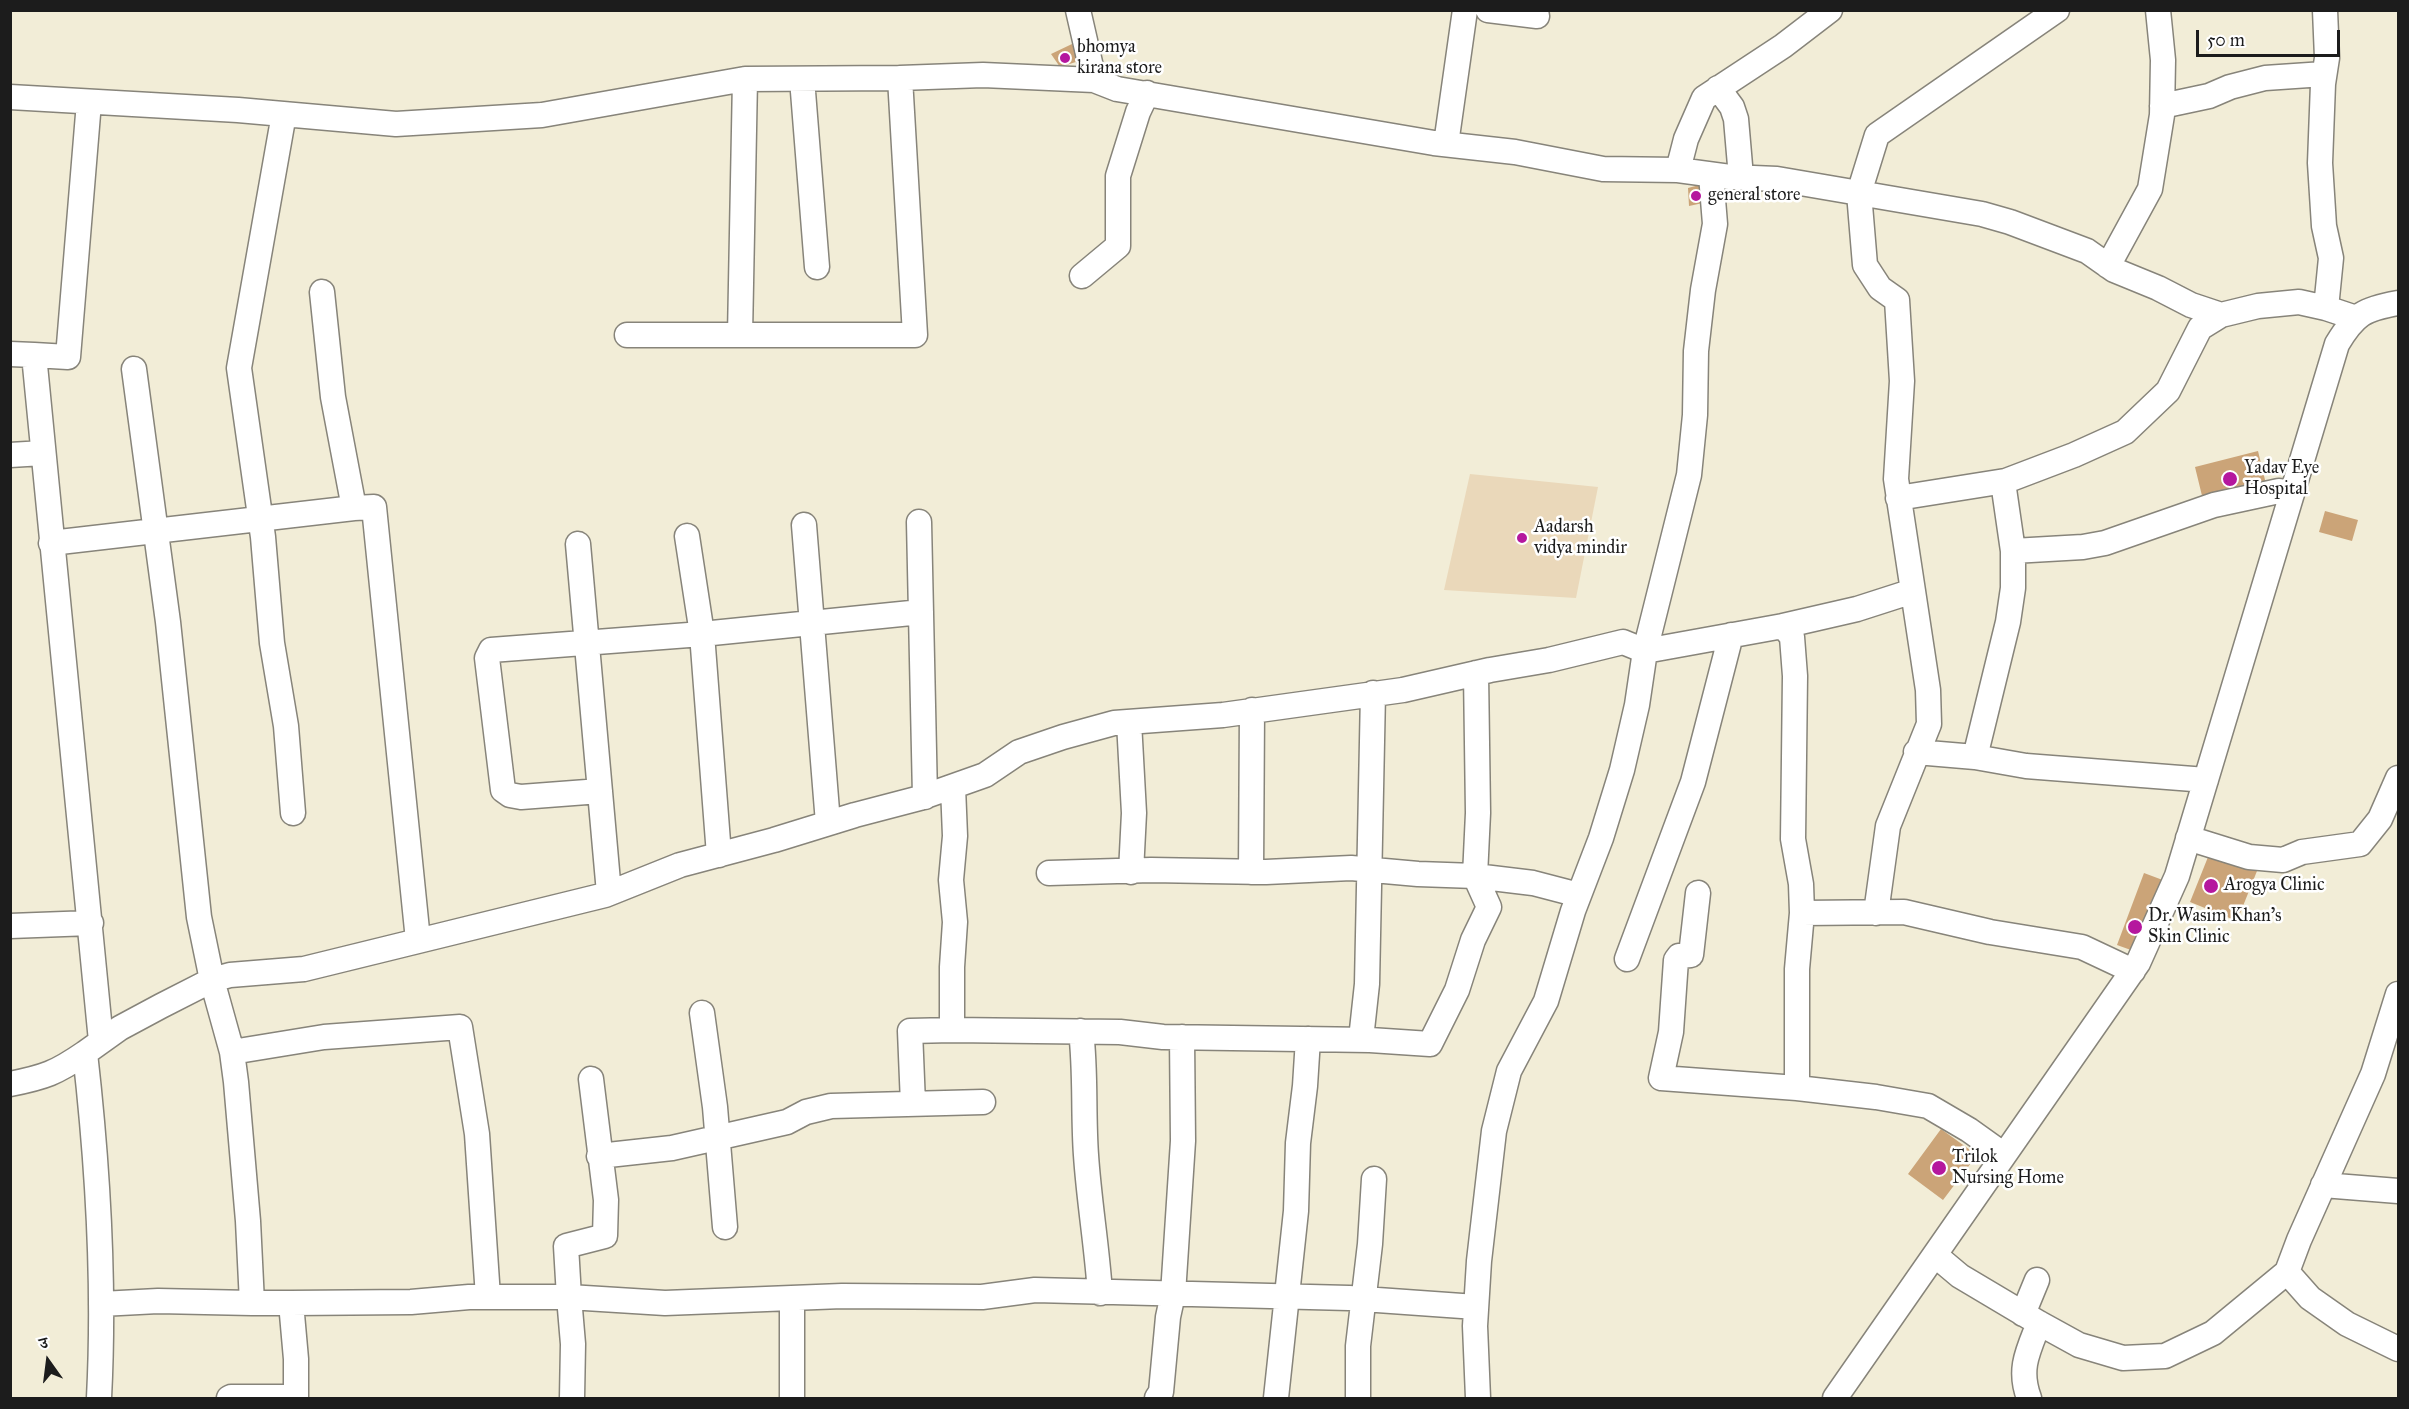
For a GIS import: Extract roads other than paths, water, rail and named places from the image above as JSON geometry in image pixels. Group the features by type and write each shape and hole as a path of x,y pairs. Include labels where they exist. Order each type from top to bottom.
{"street":[{"path":"1078,10 1094,80"},
{"path":"1446,144 1465,10"},
{"path":"1488,10 1537,16"},
{"path":"1678,170 1686,139 1704,98 1783,46 1830,10"},
{"path":"1876,913 1888,826 1929,724 1928,690 1896,479 1896,446 1902,381 1897,300 1880,288 1865,264 1859,193 1877,135 2057,10"},
{"path":"2108,266 2150,189 2162,106 2163,60 2158,10"},
{"path":"2325,10 2327,58 2324,74 2320,163 2324,226 2331,258 2326,308"},
{"path":"2162,106 2209,96 2258,79 2324,74"},
{"path":"10,97 284,114 396,124 542,116 745,79 983,75 1094,80 1117,89 1446,144 1515,152 1603,169 1678,170 1711,175 1777,179 1982,214 2087,250 2108,266 2191,305 2221,315"},
{"path":"627,335 915,335 900,78"},
{"path":"740,335 745,79"},
{"path":"802,79 817,267"},
{"path":"1718,88 1732,107 1736,119 1741,177"},
{"path":"1082,276 1118,246 1118,176 1138,112 1147,93"},
{"path":"89,102 68,357 22,355 43,453 91,923 101,1304 99,1398"},
{"path":"284,114 239,368 261,518 272,643 286,726 293,813"},
{"path":"1478,1398 1476,1307 1480,1250 1494,1131 1509,1071 1546,1001 1580,895 1602,838 1622,770 1637,705 1645,651 1689,475 1695,415 1696,351 1701,300 1714,224 1711,175"},
{"path":"322,291 333,397 354,508"},
{"path":"1898,498 2006,481 2074,455 2125,432 2168,391 2200,328 2221,315 2258,306 2299,302 2356,318"},
{"path":"1835,1398 2133,971 2177,876 2337,344 2351,321 2376,307 2398,303"},
{"path":"134,369 168,622 199,917 212,981 232,1052 248,1221 252,1303"},
{"path":"10,455 43,453"},
{"path":"1975,757 2008,622 2013,588 2013,550 2002,482 2006,481"},
{"path":"2013,550 2084,548 2105,543 2214,505 2279,491 2292,494"},
{"path":"51,543 374,507 418,940"},
{"path":"919,522 925,797"},
{"path":"804,525 828,823"},
{"path":"687,536 702,634 719,855"},
{"path":"578,544 609,893"},
{"path":"10,1084 43,1078 63,1069 93,1047 161,1005 230,975 304,969 609,893 680,865 925,797 985,775 1019,752 1114,723 1223,715 1403,690 1476,673 1549,660 1623,642 1645,651 1783,626 1857,609 1913,591"},
{"path":"600,792 520,797 510,795 503,790 488,654 496,648 587,644 921,612"},
{"path":"1783,626 1792,637 1795,676 1793,839 1801,884 1802,913 1797,969 1797,1088"},
{"path":"1627,959 1693,782 1731,635"},
{"path":"913,1104 910,1031 1081,1031 1182,1037 1360,1040 1430,1044 1457,990 1473,940 1489,907 1475,876 1478,813 1476,673"},
{"path":"1360,1040 1367,984 1374,693"},
{"path":"1251,872 1252,710"},
{"path":"1129,722 1134,813 1131,872"},
{"path":"1916,752 1975,757 2026,766 2206,780"},
{"path":"2188,838 2249,857 2283,860 2302,852 2360,844 2380,819 2398,778"},
{"path":"952,787 955,836 951,880 955,922 952,1030"},
{"path":"1049,873 1251,872 1351,868 1475,876 1533,883 1580,895"},
{"path":"1698,893 1691,956 1679,956 1676,960 1671,1032 1661,1078 1797,1088 1876,1097 1928,1106 1969,1130 2004,1155"},
{"path":"1802,913 1904,912 1990,932 2082,947 2133,971"},
{"path":"10,926 91,923"},
{"path":"1935,1255 1960,1276 2031,1319 2079,1345 2123,1358 2165,1356 2213,1333 2287,1272 2373,1074 2398,994"},
{"path":"702,1014 725,1227"},
{"path":"232,1052 324,1037 460,1027 477,1134 488,1297"},
{"path":"1081,1031 1084,1058 1086,1155 1100,1293"},
{"path":"1157,1398 1161,1392 1168,1317 1173,1294 1183,1141 1182,1037"},
{"path":"1276,1398 1296,1211 1298,1143 1308,1039"},
{"path":"572,1398 573,1344 566,1246 605,1236 606,1200 591,1079"},
{"path":"599,1156 672,1148 786,1122 806,1112 831,1106 982,1102"},
{"path":"1358,1398 1358,1346 1374,1179"},
{"path":"2323,1185 2398,1191"},
{"path":"2287,1272 2319,1305 2347,1324 2398,1349"},
{"path":"2029,1398 2023,1383 2023,1366 2037,1280"},
{"path":"101,1304 158,1301 411,1302 488,1297 569,1297 665,1302 842,1296 982,1297 1035,1290 1363,1299 1476,1307"},
{"path":"792,1298 792,1398"},
{"path":"229,1398 296,1398 296,1359 291,1303"}],"place":[{"name":"bhomya kirana store","path":"1065,58"},
{"name":"general store","path":"1696,196"},
{"name":"Yadav Eye Hospital","path":"2230,479"},
{"name":"Aadarsh vidya mindir","path":"1522,538"},
{"name":"Arogya Clinic","path":"2211,886"},
{"name":"Dr. Wasim Khan's Skin Clinic","path":"2135,927"},
{"name":"Trilok Nursing Home","path":"1939,1168"}]}
